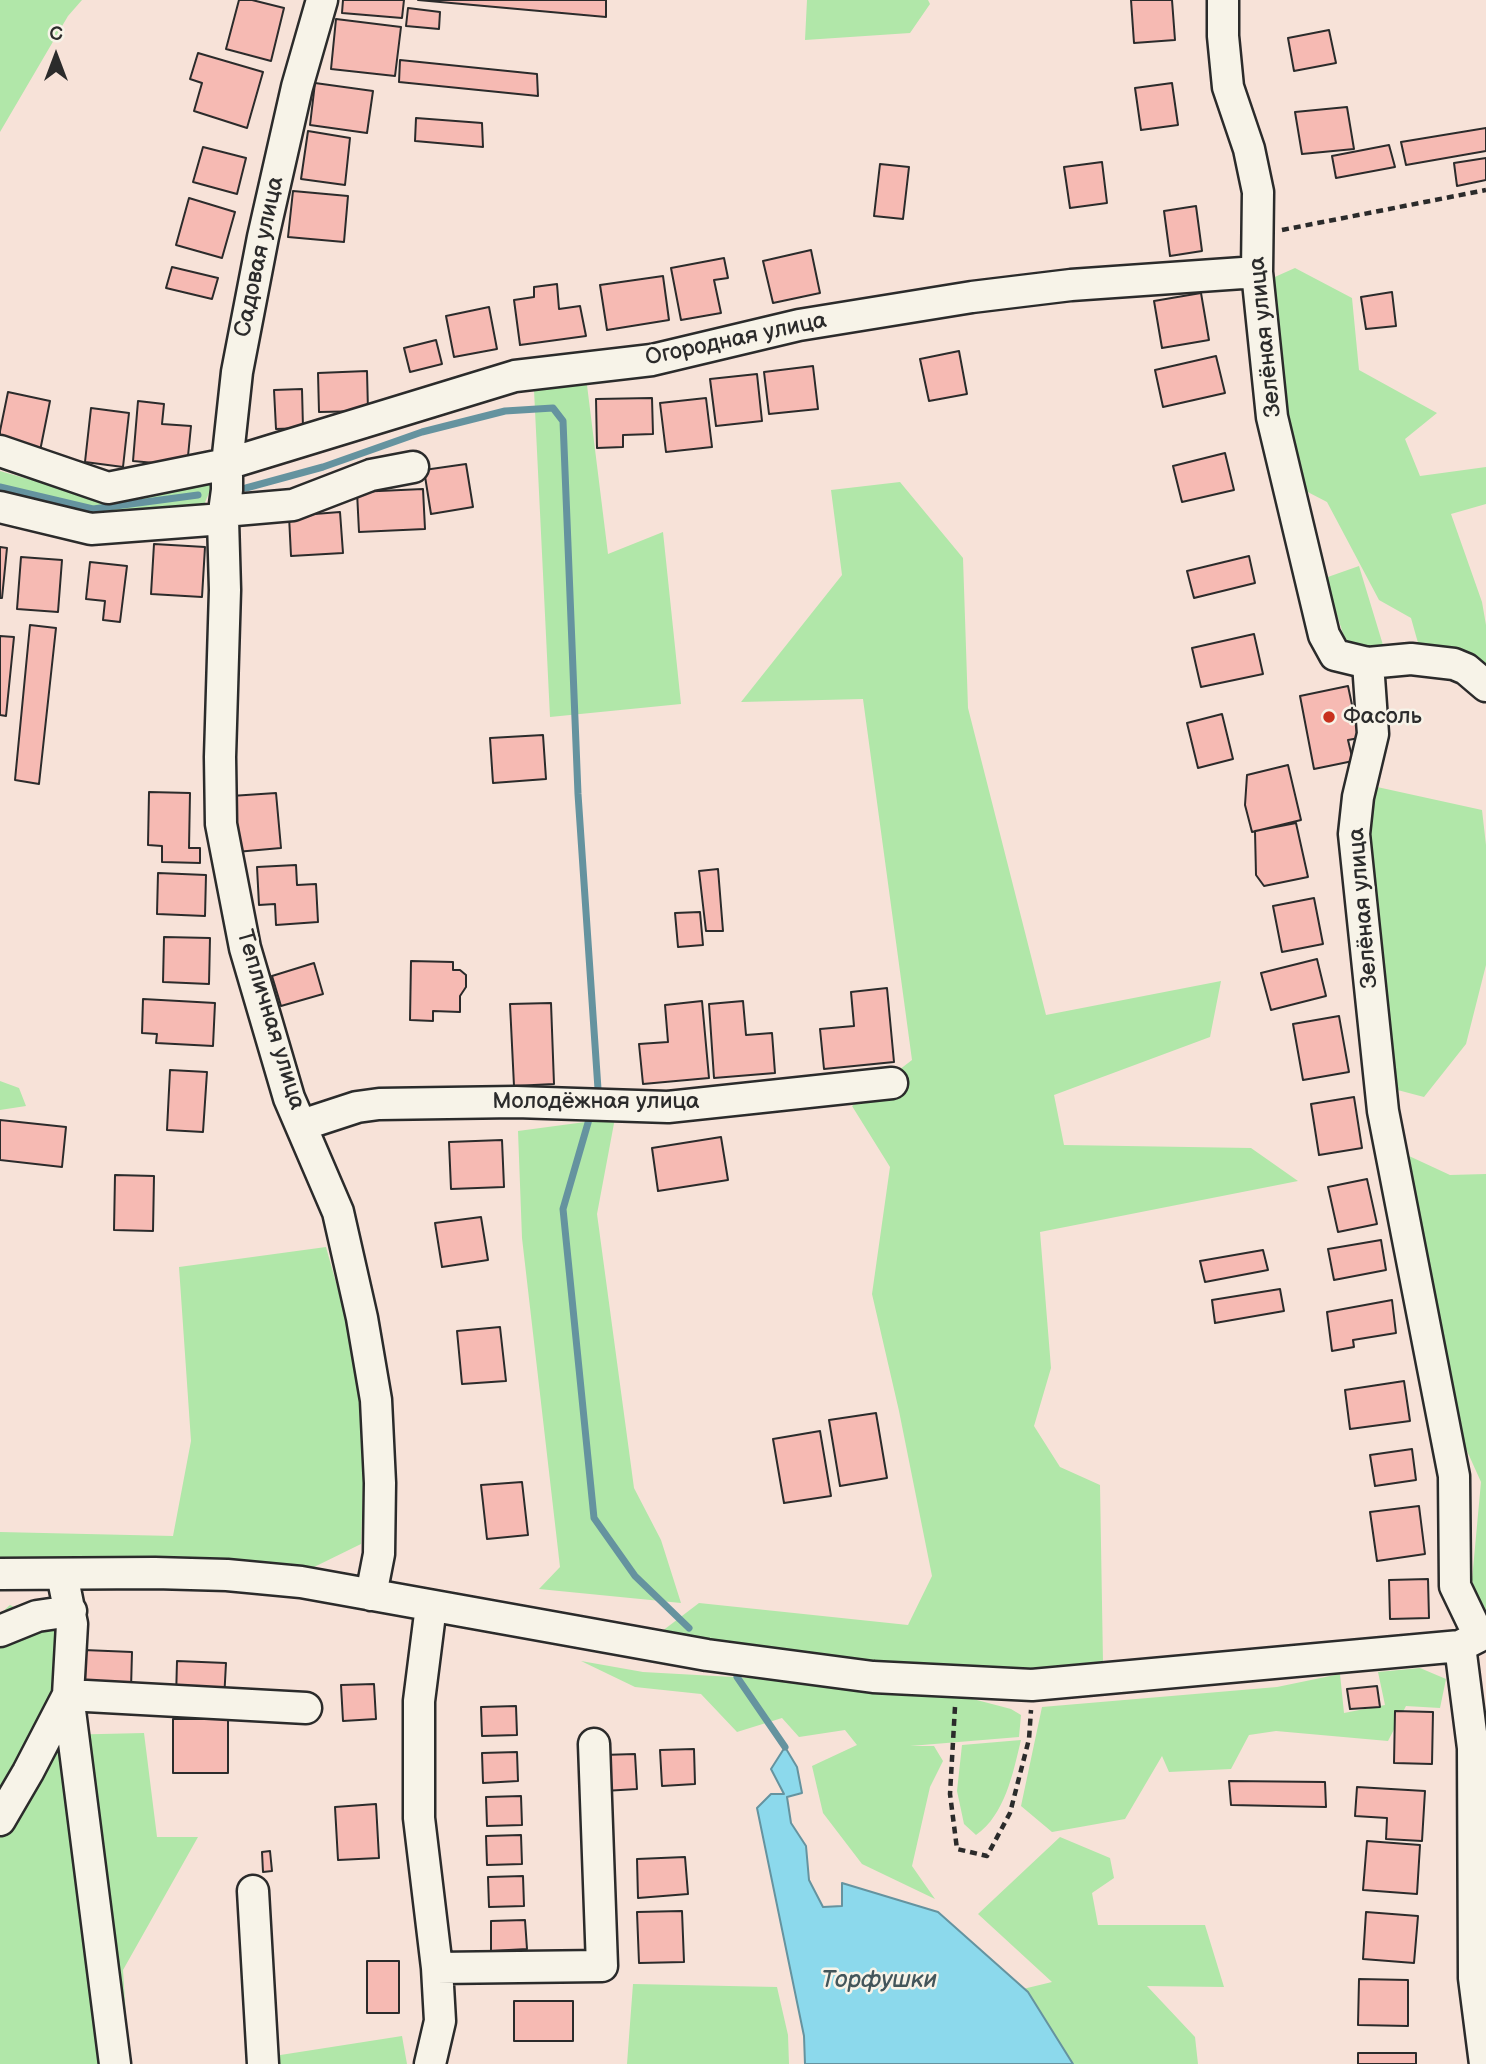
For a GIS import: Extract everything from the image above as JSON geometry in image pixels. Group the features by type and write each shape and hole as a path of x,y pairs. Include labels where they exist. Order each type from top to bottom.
{"street":[{"name":"Садовая улица","path":"223,515 228,490 227,464 237,372 263,237 297,87 322,0"},
{"name":"Зелёная улица","path":"1223,0 1228,86 1249,149 1258,192 1257,272 1272,417 1324,635 1335,655 1368,663 1373,734 1358,797 1354,834 1382,1111 1454,1476 1455,1586 1475,1638 1474,1978 1485,2064"},
{"name":"Огородная улица","path":"0,451 108,488 227,464 515,376 652,360 799,325 972,297 1071,285 1257,272"},
{"path":"0,507 91,529 293,505 371,475 413,467"},
{"name":"Тепличная улица","path":"223,515 225,590 220,757 221,824 245,948 289,1098 338,1212 362,1318 376,1400 380,1483 379,1554 371,1595"},
{"path":"1368,663 1411,659 1454,664 1466,669 1486,686"},
{"name":"Молодёжная улица","path":"302,1125 357,1107 379,1104 516,1102 668,1107 892,1083"},
{"path":"0,1574 155,1573 227,1575 301,1582 707,1655 873,1678 1032,1685 1475,1638"},
{"path":"62,1574 71,1611 68,1695 115,2064"},
{"path":"430,2064 440,2021 437,1968 418,1818 418,1701 431,1606"},
{"path":"0,1631 37,1616 71,1611"},
{"path":"68,1695 306,1708"},
{"path":"0,1820 68,1695"},
{"path":"437,1968 602,1966 594,1744"},
{"path":"253,1891 263,2064"}],"path":[{"path":"1257,236 1328,219 1486,190"},
{"path":"957,1681 950,1794 957,1849 987,1856 1010,1813 1029,1739 1032,1685"}],"green space":[{"path":"0,0 82,0 68,16 0,132"},
{"path":"807,0 928,0 930,4 910,33 805,40"},
{"path":"1295,268 1352,298 1359,370 1437,413 1405,439 1420,476 1486,467 1486,504 1451,514 1482,602 1486,625 1486,667 1420,650 1411,618 1379,600 1327,502 1300,488 1286,429 1268,280"},
{"path":"587,385 608,554 663,532 681,704 550,717 534,390"},
{"path":"0,471 91,497 202,480 212,486 203,507 100,518 0,496"},
{"path":"900,482 963,558 968,708 1046,1015 1221,981 1210,1037 1054,1095 1064,1145 1251,1148 1298,1181 1040,1232 1051,1368 1034,1426 1060,1467 1100,1485 1103,1663 1030,1670 875,1667 728,1641 657,1635 699,1603 908,1625 932,1576 872,1294 890,1167 852,1106 912,1060 863,699 741,702 842,575 831,490"},
{"path":"1359,566 1383,645 1348,649 1325,578"},
{"path":"1368,785 1482,810 1486,845 1486,965 1466,1044 1424,1097 1390,1088 1364,843"},
{"path":"0,1081 19,1088 26,1106 0,1110"},
{"path":"615,1118 597,1214 634,1488 661,1540 681,1603 539,1589 560,1567 522,1238 518,1131"},
{"path":"1409,1156 1450,1175 1486,1174 1486,1615 1483,1617 1472,1580 1481,1482 1463,1442 1408,1179"},
{"path":"326,1247 355,1350 364,1456 361,1544 310,1569 185,1557 0,1560 0,1532 173,1536 191,1441 179,1267"},
{"path":"10,1605 60,1630 57,1699 0,1802 0,1614"},
{"path":"581,1661 643,1672 931,1688 1011,1709 1021,1715 1019,1737 910,1746 934,1746 943,1761 930,1787 912,1866 935,1899 862,1864 823,1813 812,1766 857,1745 845,1730 799,1737 782,1718 737,1732 701,1694 635,1687"},
{"path":"1420,1668 1446,1679 1440,1708 1406,1706 1388,1741 1276,1731 1249,1735 1231,1769 1169,1772 1162,1756 1125,1819 1052,1832 1021,1806 1042,1707 1277,1687 1340,1674 1344,1713 1385,1705 1378,1672"},
{"path":"144,1733 157,1837 198,1837 123,1970 129,2064 0,2064 0,1836 59,1735"},
{"path":"1021,1740 1001,1805 986,1827 976,1835 964,1824 957,1791 962,1745"},
{"path":"1060,1837 1110,1858 1114,1878 1092,1893 1098,1925 1205,1925 1224,1987 1147,1986 1195,2037 1198,2064 1072,2064 1023,1989 1052,1982 978,1914"},
{"path":"633,1984 777,1987 788,2035 789,2064 627,2064"},
{"path":"402,2036 407,2064 274,2064 274,2056"}],"water":[{"name":"Торфушки","path":"785,1747 797,1767 802,1793 787,1797 791,1823 806,1846 809,1880 823,1907 842,1906 842,1883 938,1912 1028,1992 1073,2064 805,2064 804,2036 757,1808 771,1794 784,1794 771,1769"}],"building":[{"path":"239,0 252,0 284,8 271,61 226,49"},
{"path":"343,0 404,0 402,18 342,13"},
{"path":"418,0 606,0 606,17"},
{"path":"1131,0 1172,0 1175,40 1134,43"},
{"path":"408,8 440,12 439,29 406,26"},
{"path":"336,19 401,27 395,76 331,69"},
{"path":"1329,30 1336,63 1294,71 1288,38"},
{"path":"198,53 263,72 247,128 194,111 202,83 190,79"},
{"path":"400,60 537,74 538,96 399,82"},
{"path":"315,83 373,91 367,133 310,125"},
{"path":"1172,83 1178,125 1141,130 1135,88"},
{"path":"1347,107 1354,149 1302,154 1295,112"},
{"path":"416,118 482,123 483,147 415,141"},
{"path":"1486,128 1486,151 1406,165 1401,142"},
{"path":"308,131 350,138 345,185 301,179"},
{"path":"1389,145 1395,167 1336,178 1332,156"},
{"path":"203,147 246,158 237,194 193,182"},
{"path":"1486,158 1486,180 1457,186 1454,163"},
{"path":"1102,162 1107,203 1070,208 1064,167"},
{"path":"880,164 909,167 903,219 874,216"},
{"path":"293,191 348,196 344,242 288,237"},
{"path":"189,198 235,212 222,258 176,245"},
{"path":"1196,206 1202,251 1170,256 1164,211"},
{"path":"811,250 820,293 773,303 763,261"},
{"path":"724,258 728,278 714,280 721,313 681,320 671,268"},
{"path":"172,267 218,278 212,299 166,288"},
{"path":"663,276 669,320 607,330 600,285"},
{"path":"557,284 559,309 580,306 586,336 520,345 514,300 534,297 534,287"},
{"path":"1392,292 1396,326 1366,329 1361,297"},
{"path":"1201,293 1209,340 1162,348 1154,301"},
{"path":"489,307 497,349 454,357 446,316"},
{"path":"436,340 442,364 410,372 404,348"},
{"path":"959,351 967,394 929,401 920,359"},
{"path":"1216,356 1225,393 1163,407 1155,370"},
{"path":"813,366 818,409 769,414 764,372"},
{"path":"367,371 368,411 319,412 318,373"},
{"path":"757,374 762,421 716,426 710,379"},
{"path":"302,389 303,428 276,429 274,390"},
{"path":"8,392 50,401 40,451 0,443"},
{"path":"652,398 653,434 623,435 623,447 597,448 596,399"},
{"path":"706,398 712,447 666,452 660,403"},
{"path":"138,401 164,404 162,424 191,426 187,466 133,461"},
{"path":"91,408 129,413 123,467 85,462"},
{"path":"1225,453 1234,490 1182,502 1173,466"},
{"path":"466,464 473,507 431,514 424,470"},
{"path":"423,489 425,529 359,532 357,492"},
{"path":"340,512 343,553 291,556 289,516"},
{"path":"154,544 205,547 202,597 151,594"},
{"path":"0,547 7,548 2,598 0,598"},
{"path":"1249,556 1255,583 1194,598 1187,571"},
{"path":"21,557 62,560 58,612 17,609"},
{"path":"90,562 127,566 120,622 103,620 105,601 86,599"},
{"path":"30,625 56,628 39,784 15,780"},
{"path":"1254,634 1263,674 1201,687 1192,648"},
{"path":"0,636 14,637 6,716 0,715"},
{"name":"Фасоль","path":"1348,686 1359,738 1348,740 1353,761 1314,769 1300,696"},
{"path":"1222,714 1233,759 1198,768 1187,723"},
{"path":"543,735 546,779 493,783 490,738"},
{"path":"1288,765 1301,820 1252,832 1245,805 1247,775"},
{"path":"149,792 190,793 189,848 200,848 200,863 162,862 162,846 148,845"},
{"path":"276,793 281,848 236,852 231,796"},
{"path":"1296,823 1308,877 1264,886 1256,875 1255,831"},
{"path":"296,865 297,885 316,884 318,922 276,925 275,904 259,905 257,867"},
{"path":"718,869 723,931 706,931 699,871"},
{"path":"158,873 206,875 205,916 157,914"},
{"path":"1314,898 1323,944 1282,952 1273,906"},
{"path":"700,912 703,945 678,947 675,913"},
{"path":"164,937 210,938 209,984 163,982"},
{"path":"1317,959 1326,996 1271,1010 1261,973"},
{"path":"411,961 453,962 453,970 460,970 466,975 466,987 460,996 460,1012 433,1011 433,1021 410,1020"},
{"path":"314,963 323,994 281,1006 272,976"},
{"path":"887,988 894,1062 824,1069 820,1029 854,1026 851,992"},
{"path":"143,999 215,1003 213,1046 156,1043 157,1034 142,1033"},
{"path":"702,1001 709,1078 643,1084 639,1044 668,1042 665,1005"},
{"path":"743,1001 746,1035 772,1033 775,1073 714,1078 709,1004"},
{"path":"551,1003 554,1084 514,1086 510,1004"},
{"path":"1339,1016 1349,1072 1303,1080 1293,1024"},
{"path":"170,1070 207,1072 203,1132 167,1130"},
{"path":"1354,1097 1362,1148 1319,1155 1311,1104"},
{"path":"0,1120 66,1127 62,1167 0,1160"},
{"path":"721,1137 728,1180 658,1191 652,1148"},
{"path":"502,1140 504,1187 451,1189 449,1142"},
{"path":"115,1175 154,1176 153,1231 114,1230"},
{"path":"1367,1179 1377,1224 1338,1232 1328,1187"},
{"path":"481,1217 488,1260 442,1267 435,1223"},
{"path":"1381,1240 1386,1270 1334,1280 1328,1249"},
{"path":"1263,1250 1268,1270 1205,1282 1200,1261"},
{"path":"1280,1289 1284,1311 1215,1323 1212,1300"},
{"path":"1392,1300 1396,1333 1353,1340 1354,1347 1332,1351 1327,1312"},
{"path":"500,1327 506,1381 462,1384 457,1331"},
{"path":"1404,1381 1410,1421 1350,1429 1345,1390"},
{"path":"876,1413 887,1478 840,1486 829,1420"},
{"path":"820,1431 831,1496 784,1503 773,1439"},
{"path":"1412,1449 1416,1480 1375,1486 1370,1455"},
{"path":"522,1482 528,1535 487,1539 481,1485"},
{"path":"1419,1506 1425,1554 1377,1561 1370,1512"},
{"path":"1428,1579 1429,1618 1390,1619 1389,1580"},
{"path":"84,1650 132,1652 131,1689 82,1688"},
{"path":"177,1661 226,1663 224,1700 176,1699"},
{"path":"374,1684 376,1719 343,1721 341,1685"},
{"path":"1377,1686 1380,1707 1350,1709 1347,1689"},
{"path":"516,1706 517,1735 482,1736 481,1707"},
{"path":"1395,1711 1433,1712 1432,1764 1394,1763"},
{"path":"173,1719 228,1719 228,1773 173,1773"},
{"path":"694,1749 695,1784 662,1786 660,1750"},
{"path":"517,1752 518,1781 483,1783 482,1753"},
{"path":"635,1754 637,1789 604,1791 602,1755"},
{"path":"1229,1781 1325,1782 1326,1807 1231,1805"},
{"path":"1357,1787 1425,1791 1422,1841 1386,1839 1387,1818 1355,1816"},
{"path":"521,1796 522,1825 487,1826 486,1797"},
{"path":"376,1804 379,1858 338,1860 335,1807"},
{"path":"521,1835 522,1864 487,1865 486,1836"},
{"path":"1367,1841 1420,1845 1417,1894 1363,1890"},
{"path":"270,1851 272,1871 263,1872 262,1852"},
{"path":"685,1857 688,1894 638,1898 637,1859"},
{"path":"523,1876 524,1906 489,1907 488,1877"},
{"path":"682,1911 684,1962 639,1963 637,1912"},
{"path":"1366,1912 1418,1916 1414,1963 1363,1959"},
{"path":"525,1920 527,1949 491,1951 491,1921"},
{"path":"367,1961 399,1961 399,2013 367,2013"},
{"path":"1359,1979 1408,1980 1408,2026 1358,2025"},
{"path":"514,2001 573,2001 573,2041 514,2041"},
{"path":"1358,2053 1416,2053 1416,2064 1358,2064"}],"waterway":[{"path":"246,488 323,467 422,432 505,411 553,408 563,421 578,794 598,1089"},
{"path":"0,487 93,509 198,495"},
{"path":"590,1116 563,1209 594,1518 635,1576 689,1628"},
{"path":"737,1677 785,1747"}],"place":[{"name":"Фасоль","path":"1329,717"}]}
